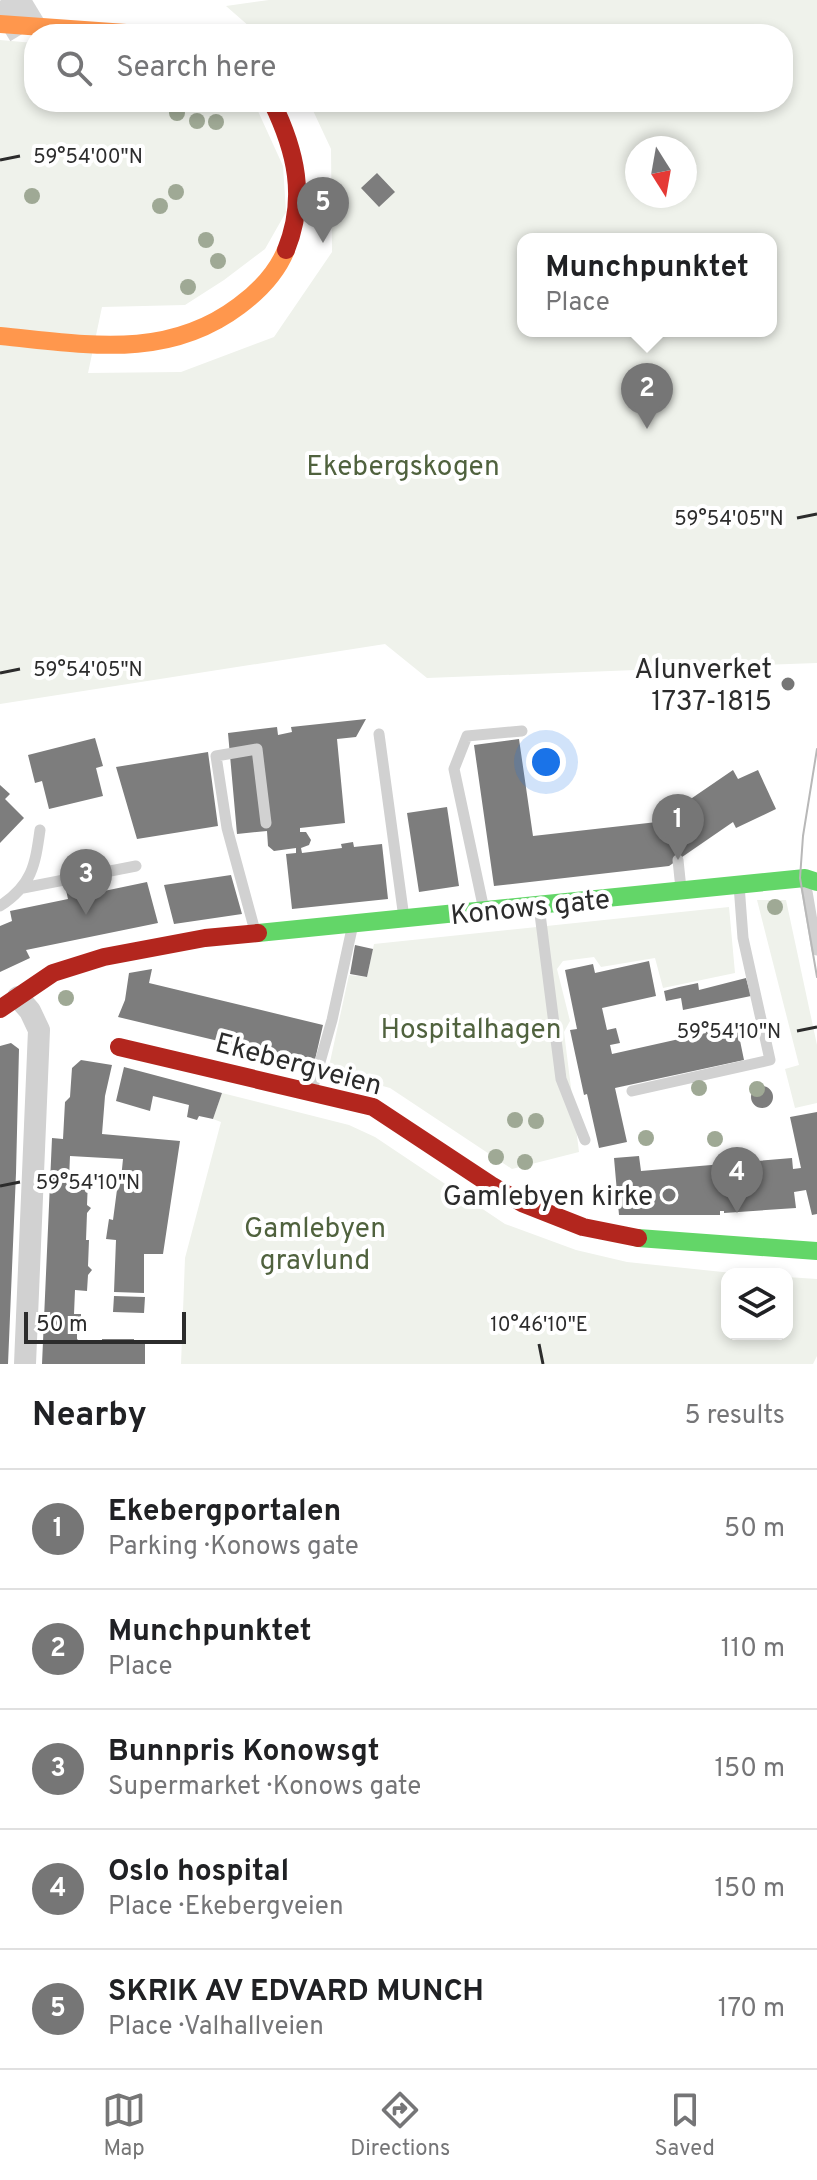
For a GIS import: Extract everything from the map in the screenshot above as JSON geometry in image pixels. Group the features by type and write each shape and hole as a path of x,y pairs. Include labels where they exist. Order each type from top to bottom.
{"street":[{"path":"0,24 24,26"},
{"path":"0,336 146,344 190,334 239,308 258,290 280,261 295,227 299,203 292,149 277,112"},
{"name":"Konows gate","path":"9,1003 53,973 104,957 205,938 813,876"},
{"path":"9,1003 30,1011 39,1030 25,1364"},
{"name":"Ekebergveien","path":"119,1047 373,1107 409,1127 507,1194 580,1226 631,1238 817,1251"}],"lane":[{"path":"484,911 454,769 467,736 522,731"},
{"path":"379,734 404,919"},
{"path":"256,933 227,828 216,756 257,749 266,823"},
{"path":"0,906 28,881 40,830"},
{"path":"678,860 681,890"},
{"path":"23,888 136,866"},
{"path":"813,876 817,950"},
{"path":"632,1091 770,1060 743,938 739,885"},
{"path":"539,905 561,1079 585,1140"},
{"path":"312,1092 353,924"}],"green space":[{"name":"Ekebergskogen","path":"269,0 817,0 817,663 427,678 385,644 0,704 0,40 24,42 24,112 258,112 283,166 286,212 265,249 185,305 102,307 88,373 181,372 274,337 332,252 331,149 314,112 793,112 793,24 247,24 226,6"},
{"path":"757,900 786,900 817,1045 817,1103 795,1108 785,1069 799,1065"},
{"name":"Hospitalhagen","path":"729,907 735,973 663,988 655,958 601,967 594,957 563,961 557,969 570,1021 564,1032 579,1152 512,1169 390,1088 328,1071 349,975 367,977 374,944"},
{"name":"Gamlebyen gravlund","path":"222,1093 349,1125 375,1137 505,1224 576,1250 627,1262 721,1272 721,1340 793,1340 793,1277 817,1279 817,1356 813,1364 181,1364 185,1258 221,1122 213,1119"}],"building":[{"path":"377,173 395,192 379,207 361,188"},
{"path":"366,719 356,737 337,739 345,823 300,828 300,832 306,832 311,840 309,845 301,848 302,853 342,848 341,844 353,842 354,847 382,844 388,899 292,909 286,854 296,853 296,848 274,851 268,846 267,831 237,834 228,733 277,727 278,735 292,732 291,727"},
{"path":"95,738 103,766 96,768 103,796 49,809 42,781 35,783 28,755"},
{"path":"519,739 533,836 657,822 733,770 738,779 758,770 776,809 736,828 733,822 669,866 494,886 474,745"},
{"path":"208,752 218,826 137,839 116,767"},
{"path":"0,785 10,794 5,799 24,818 0,843"},
{"path":"447,807 459,886 419,892 407,813"},
{"path":"231,875 242,914 174,924 164,885"},
{"path":"147,882 158,923 26,950 30,958 0,972 0,926 12,921 10,911 68,899 66,890 83,886 85,895"},
{"path":"355,945 373,949 367,977 350,974"},
{"path":"649,961 656,996 602,1008 607,1030 616,1028 620,1043 610,1045 612,1054 706,1033 704,1025 713,1023 714,1031 737,1026 744,1060 615,1088 627,1142 599,1148 570,1030 577,1029 565,970 593,964 595,973"},
{"path":"152,969 149,983 323,1025 314,1064 118,1017 125,1000 129,973"},
{"path":"746,978 751,996 683,1010 681,998 666,1001 664,991 698,983 699,990"},
{"path":"11,1043 19,1049 16,1173 8,1364 0,1364 0,1046"},
{"path":"81,1060 112,1065 105,1096 102,1134 180,1141 163,1254 144,1254 144,1293 114,1292 116,1240 106,1239 109,1219 113,1220 118,1182 139,1184 139,1181 121,1179 123,1159 70,1156 69,1179 88,1180 87,1205 91,1208 87,1213 86,1240 89,1240 88,1266 92,1270 88,1275 87,1291 75,1290 74,1314 81,1314 77,1339 80,1342 102,1343 102,1339 134,1339 134,1343 145,1343 145,1364 42,1364 52,1138 63,1139 65,1102 70,1097 72,1068"},
{"path":"124,1067 222,1093 213,1119 187,1117 189,1105 153,1096 150,1111 116,1101"},
{"path":"762,1086 770,1089 773,1097 770,1105 762,1108 754,1105 751,1097 754,1089"},
{"path":"817,1112 817,1214 812,1215 806,1190 794,1192 796,1208 720,1211 720,1215 619,1215 614,1158 639,1156 641,1171 792,1158 793,1169 801,1168 790,1117"},
{"path":"114,1296 145,1297 144,1313 113,1312"}],"tunnel":[{"path":"0,24 40,0"}],"tram line":[{"path":"817,749 803,836 800,878 817,977"}],"traffic: fast":[{"path":"258,933 805,878 817,882"},
{"path":"638,1238 817,1251"}],"traffic: slow":[{"path":"0,24 24,26"},
{"path":"0,336 124,345 183,335 239,306 272,274 286,250"}],"traffic: jam":[{"path":"276,112 293,157 296,175 296,212 286,250"},
{"path":"0,1009 53,973 104,957 205,938 258,933"},
{"path":"119,1047 373,1107 522,1203 583,1227 638,1238"}],"place":[{"name":"SKRIK AV EDVARD MUNCH","path":"323,243"},
{"name":"Munchpunktet","path":"647,429"},
{"name":"Alunverket 1737-1815","path":"788,684"},
{"name":"Ekebergportalen","path":"678,860"},
{"name":"Bunnpris Konowsgt","path":"86,915"},
{"name":"Gamlebyen kirke","path":"669,1195"},
{"name":"Oslo hospital","path":"737,1213"}]}
